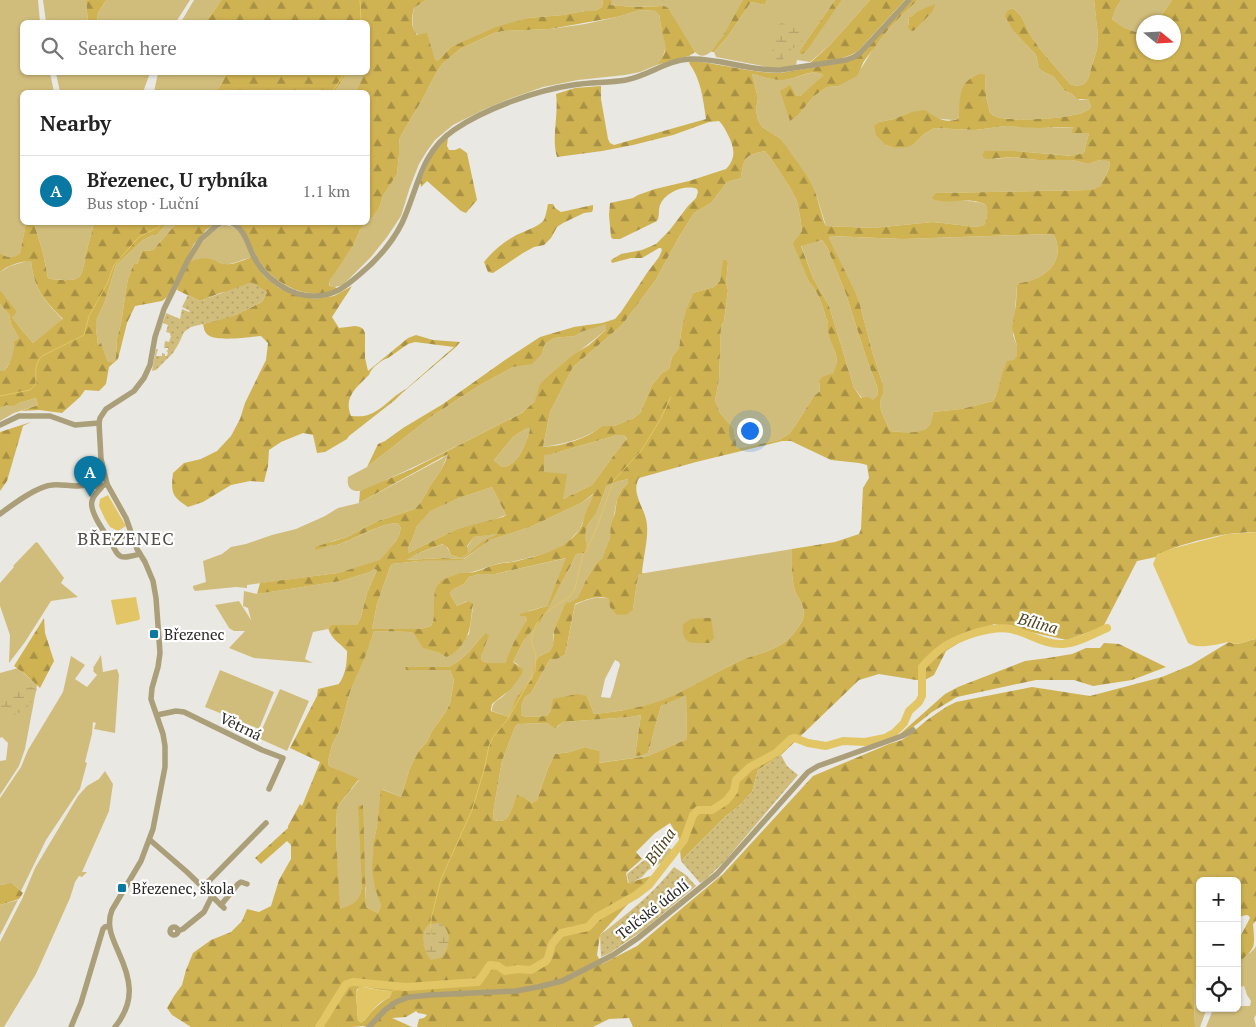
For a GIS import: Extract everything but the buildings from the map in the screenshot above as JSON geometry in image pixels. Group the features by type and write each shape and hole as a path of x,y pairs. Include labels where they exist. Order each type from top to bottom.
{"street":[{"path":"235,225 241,229 254,256 272,280 300,293 315,296 333,294 365,270 394,237 402,223 431,152 440,141 461,125 503,105 548,90 572,85 626,80 676,61 690,59 707,60 746,68 780,70 846,60 860,53 909,0"},
{"path":"115,1027 127,1008 130,984 125,966 111,934 110,918 112,910 141,861 150,840 165,767 165,746 163,734 152,704 151,693 160,653 156,598 145,562 126,518 104,486 99,423 106,409 134,391 144,378 150,364 156,334 164,309 188,260 201,239 217,225"},
{"path":"0,425 19,416 50,416 75,425 99,423"},
{"path":"0,514 44,486 64,484 104,486"},
{"path":"104,486 92,498 92,507 101,528 120,557 125,558 140,554"},
{"path":"111,541 131,533"},
{"name":"Větrná","path":"156,715 176,711 184,712 262,750 283,758 268,789"},
{"name":"Telčské údolí","path":"369,1027 384,1010 396,1002 409,997 516,991 538,987 562,981 612,955 638,938 717,874 808,772 818,766 902,736 913,730"},
{"path":"203,888 266,822"},
{"path":"150,840 222,906 238,884 241,882 248,884"},
{"path":"178,930 183,929 204,912 212,896"},
{"path":"71,1027 81,1003 103,929 109,926"}],"green space":[{"path":"0,0 38,0 40,20 20,20 20,75 50,75 54,90 20,90 20,225 26,225 20,255 8,257 0,253"},
{"path":"43,0 89,0 86,2 88,20 46,20"},
{"path":"106,0 190,0 177,20 97,20 98,13"},
{"path":"106,0 98,13 97,20 88,20 86,1"},
{"path":"194,0 221,0 206,20 182,20"},
{"path":"221,0 426,0 414,8 413,26 417,35 427,33 435,60 437,61 451,47 496,27 528,18 595,11 602,7 603,0 612,0 610,5 635,7 664,6 668,8 695,52 689,56 657,65 665,50 659,14 656,11 640,10 617,17 550,29 503,31 494,33 460,49 442,64 400,137 397,174 383,196 379,208 370,219 370,90 357,90 364,75 370,75 370,20 206,20"},
{"path":"426,0 603,0 602,7 595,11 528,18 451,47 435,61 429,42 414,32 413,26 414,8"},
{"path":"612,0 743,0 722,39 711,52 703,56 695,52 668,9 660,6 609,5"},
{"path":"743,0 767,0 765,5 751,2 728,36 714,52 711,52 723,36"},
{"path":"767,0 835,0 800,50 800,54 803,54 842,0 870,0 830,45 810,62 797,60 796,65 773,68 716,57 714,52 728,36 751,2 765,5"},
{"path":"835,0 842,0 807,50 800,54 800,50"},
{"path":"870,0 905,0 858,51 842,58 811,63 830,45"},
{"path":"912,0 918,0 887,31 864,61 857,76 838,86 827,87 814,96 799,114 790,121 780,91 790,85 796,96 800,96 824,75 808,73 792,79 781,80 752,74 758,98 756,110 758,120 762,127 781,139 807,176 815,191 826,226 873,228 933,222 977,227 984,225 986,220 985,204 976,201 940,201 932,198 936,193 1091,190 1101,186 1110,165 1110,162 1104,160 1088,164 1072,160 1037,160 1014,157 987,159 982,155 985,151 1015,151 1071,156 1084,153 1089,133 1071,133 1074,127 1038,128 1006,126 975,130 934,128 924,134 913,145 894,148 886,145 876,135 874,125 911,112 925,110 944,120 958,119 960,96 964,85 981,73 985,75 986,96 990,113 997,117 1005,119 1056,118 1079,114 1089,109 1091,106 1088,99 1077,99 1064,90 1054,77 1042,71 1036,55 1014,32 1005,16 1008,10 1013,8 1021,16 1040,49 1070,84 1078,86 1085,83 1088,79 1097,49 1098,36 1094,0 1121,0 1112,19 1123,27 1136,32 1136,60 1181,60 1181,15 1162,15 1172,0 1256,0 1256,532 1228,534 1201,540 1179,546 1156,557 1137,561 1103,627 1067,640 994,624 946,651 934,675 925,680 879,674 859,680 781,755 758,770 752,792 681,861 679,838 670,823 655,833 636,852 642,859 626,873 628,883 651,876 600,935 597,955 602,964 637,946 723,874 813,776 902,740 927,720 956,702 1032,687 1090,696 1162,677 1191,665 1229,642 1239,644 1256,639 1256,921 1253,924 1254,940 1252,949 1241,961 1241,935 1250,918 1247,915 1241,916 1241,877 1196,877 1195,1027 633,1027 629,1018 609,1019 593,1027 417,1027 419,1019 427,1015 416,1011 406,1017 392,1018 412,1027 191,1027 172,1015 167,1008 182,985 193,953 211,940 231,932 242,921 247,909 259,912 271,906 279,880 291,859 291,845 287,841 261,864 255,858 288,828 300,804 302,806 320,762 290,748 317,696 318,689 339,684 346,664 347,651 334,638 328,628 331,625 357,625 367,593 377,570 374,569 341,581 257,594 260,583 338,573 380,560 399,535 401,528 398,523 376,528 337,545 316,550 315,547 347,537 378,521 415,509 441,470 448,454 359,503 360,491 412,469 522,413 535,401 540,384 573,355 589,345 606,330 606,324 581,332 575,336 554,338 545,344 542,354 532,364 513,367 480,385 432,416 367,467 378,444 443,404 540,337 574,327 615,319 662,250 659,248 642,258 631,258 612,263 611,260 621,254 642,250 656,244 696,198 698,192 697,189 681,188 666,196 660,205 657,221 620,239 613,239 611,237 610,203 633,198 655,189 689,181 726,169 732,161 732,144 719,121 709,122 673,135 633,145 557,157 555,149 556,94 575,88 601,86 601,99 608,139 614,145 706,119 701,90 689,63 690,61 780,73 846,62","holes":["765,151 797,201 802,231 793,243 809,282 819,296 828,323 829,337 837,360 833,373 822,377 819,381 820,391 814,396 789,434 779,440 737,449 734,429 720,413 715,400 719,380 721,326 724,321 728,290 726,283 728,263 726,260 723,260 720,281 714,287 693,293 682,326 679,348 672,357 669,369 662,373 652,385 640,413 634,418 614,426 602,426 589,435 574,441 543,447 550,412 573,367 622,325 655,281 694,213 711,203 727,182 741,178 744,162 746,158","1054,235 1058,253 1051,268 1037,278 1017,285 1012,328 1017,346 1017,355 1014,360 1007,361 993,401 961,409 933,412 932,420 927,428 917,432 890,431 881,411 880,401 883,394 883,385 860,305 829,238 831,236 903,239","822,240 827,247 846,294 877,386 878,395 873,400 868,397 861,398 854,388 829,306 813,278 801,246","529,427 530,430 517,459 508,466 502,467 494,460 514,436","617,435 624,435 627,439 592,485 563,499 567,474 544,472 544,455","782,441 791,441 831,460 867,465 869,478 863,488 861,529 859,534 835,542 792,549 793,582 795,591 804,609 804,614 803,620 791,637 777,647 735,663 670,697 649,704 626,710 594,714 587,696 577,694 553,699 551,710 547,716 526,717 521,715 521,706 525,697 531,693 550,659 557,659 565,655 575,604 601,597 609,599 610,607 617,615 628,614 633,609 639,574 644,574 642,573 647,531 646,519 636,488 639,478","628,479 628,483 622,489 617,499 610,537 602,559 596,564 587,578 577,598 569,603 567,602 563,608 554,631 553,645 550,651 540,656 535,662 532,679 516,698 509,717 491,711 492,704 511,689 522,674 523,669 513,662 524,640 540,621 553,600 576,555 578,553 586,553 585,533 596,513 606,487","492,487 506,515 457,529 408,553 408,548 417,526 430,511 459,498","593,494 582,526 567,543 559,548 513,562 500,563 473,572 461,573 440,582 435,592 434,616 431,626 420,629 372,629 377,604 392,564 462,560 490,540 530,527 581,503","497,534 482,542 462,559 406,560 418,553 443,544 448,548 451,555 461,558 468,553 467,546 474,537","566,558 547,606 520,614 520,616 525,616 527,620 514,642 505,663 482,661 481,656 489,635 485,633 469,652 449,667 405,667 406,670 450,670 454,680 450,704 415,758 401,797 381,789 372,869 375,888 381,905 378,913 366,907 363,805 358,806 362,886 356,902 340,909 336,836 337,807 359,779 329,766 328,761 332,745 340,729 350,692 374,631 410,632 414,634 423,648 446,657 451,655 466,638 471,622 473,604 468,601 457,606 450,594 452,590 464,584 469,577 479,574 495,574","686,695 687,739 648,756 599,763 600,751 585,747 555,754 537,800 532,803 517,795 507,818 499,821 494,820 494,807 502,761 515,727 518,724 547,723 555,728 563,722 641,715 635,755 648,753 661,706","365,987 390,991 390,997 376,1007 364,1021 358,1021 357,989"]},
{"path":"918,0 1094,0 1098,36 1097,49 1088,79 1085,83 1078,86 1070,84 1040,49 1021,16 1013,8 1008,10 1014,32 1036,55 1042,71 1054,77 1064,90 1076,98 1080,100 1088,99 1091,106 1089,110 1069,116 1043,119 1005,119 997,117 990,113 986,96 985,76 981,73 971,78 958,119 934,118 929,113 911,112 894,119 879,122 886,145 894,148 913,145 924,134 934,128 975,130 1006,126 1075,127 1071,133 1089,133 1084,153 1072,156 1015,151 1008,152 994,159 1014,157 1037,160 1072,160 1088,164 1105,160 1110,162 1110,165 1102,186 1091,190 937,193 938,201 967,201 985,204 986,220 984,225 977,227 933,222 873,228 826,226 815,191 781,139 762,127 758,120 756,110 758,98 752,74 781,80 792,79 809,73 825,75 800,96 796,96 795,92 799,114 814,96 827,87 838,86 862,67 873,49 901,16","holes":["934,9 915,30 908,25 909,17 916,12"]},
{"path":"1121,0 1172,0 1162,15 1136,15 1136,32 1123,27 1112,19"},
{"path":"935,4 932,12 915,30 912,31 908,28 909,17"},
{"path":"640,10 657,11 659,13 666,47 662,59 657,65 640,72 625,75 578,80 543,87 509,99 453,125 435,140 419,164 401,216 387,237 371,257 343,285 331,288 329,283 332,276 353,246 360,230 364,225 370,225 370,218 379,208 383,196 397,174 400,137 442,64 460,49 494,33 550,29 617,17"},
{"path":"782,23 805,33 801,44 790,50 781,62 767,58 774,48 777,25"},
{"path":"56,75 149,75 144,90 60,90"},
{"path":"158,75 226,75 216,90 154,90"},
{"path":"226,75 346,75 336,90 216,90"},
{"path":"346,75 364,75 357,90 336,90"},
{"path":"448,137 447,146 449,150 460,148 467,153 477,200 466,213 461,211 427,181 421,187 420,182 433,153"},
{"path":"765,151 797,201 802,231 794,243 809,282 819,296 823,307 837,362 832,374 819,381 820,391 814,396 789,434 779,440 737,450 734,429 720,413 715,400 719,380 721,326 724,321 728,290 726,283 728,263 724,260 720,281 714,287 693,293 682,326 679,348 672,357 669,369 662,373 652,385 640,413 634,418 614,426 602,426 596,431 574,440 543,447 550,412 573,367 622,325 655,281 694,213 711,203 727,182 741,178 746,158"},
{"path":"548,204 553,204 561,212 593,205 593,209 592,212 584,213 557,227 551,238 544,245 534,247 523,253 493,273 488,272 484,262 497,248 509,239 542,223"},
{"path":"26,225 35,225 48,278 73,280 81,274 93,225 165,225 156,236 153,235 143,240 116,265 105,301 96,321 98,345 101,343 108,362 111,362 116,357 117,338 128,279 134,263 137,264 142,251 153,250 175,225 214,225 206,230 194,244 167,297 162,301 135,306 127,323 118,359 109,367 106,384 99,391 85,390 62,413 39,410 21,411 38,405 36,398 13,406 7,405 0,408 0,371 4,371 9,364 13,354 14,341 19,338 11,324 9,314 0,304 0,290 17,312 12,317 33,343 63,319 50,306 37,287 31,261 15,264 0,272 0,253 10,257 20,254"},
{"path":"35,225 93,225 81,274 76,279 59,280 48,278"},
{"path":"165,225 175,225 153,250 142,251 137,264 134,263 128,279 117,338 116,357 114,361 108,362 101,344 98,345 96,321 105,301 116,265 143,240 153,235 156,236"},
{"path":"224,225 235,228 239,232 252,258 226,265 210,259 190,261 208,236"},
{"path":"364,225 330,280 329,285 337,289 325,293 301,292 270,274 262,265 240,226"},
{"path":"1054,235 1058,253 1051,268 1044,274 1017,285 1013,335 1017,346 1017,355 1014,361 1005,366 993,401 961,409 933,412 930,424 922,431 912,433 890,431 881,411 880,401 883,394 883,385 860,305 829,238 831,236 903,239"},
{"path":"822,240 827,247 846,294 877,386 878,395 873,401 862,398 854,388 829,306 813,278 801,245"},
{"path":"252,258 264,276 279,288 314,299 334,296 352,286 332,317 339,328 355,326 363,329 365,333 365,358 368,371 408,338 416,335 433,340 460,342 395,400 347,439 325,452 317,453 313,435 303,433 281,442 269,450 264,482 250,481 231,485 203,502 188,507 178,500 173,493 173,473 184,463 201,459 217,451 231,436 266,360 268,343 261,336 212,337 206,333 203,324 235,315 262,302 267,292 223,292 200,301 177,290 190,261 208,259 228,264","holes":["415,342 454,347 406,389 378,410 366,416 351,416 349,403 352,393 379,362 408,344"]},
{"path":"31,261 32,271 41,294 63,320 33,343 12,317 7,299 0,290 0,272 10,266"},
{"path":"252,282 267,292 262,302 231,317 191,327 184,332 173,353 156,370 152,371 156,349 158,349 156,356 162,356 162,353 167,356 168,352 166,351 168,348 164,348 165,341 169,342 171,336 170,333 166,332 168,325 163,323 160,331 166,313 180,319 182,309 190,311 182,307 188,295 200,301"},
{"path":"0,304 9,314 11,324 19,338 14,341 13,358 4,371 0,371"},
{"path":"606,323 606,330 567,361 535,401 522,413 372,487 360,491 350,488 348,477 367,467 432,416 480,385 513,367 532,363 542,354 545,344 554,338 575,336"},
{"path":"36,398 38,405 14,413 0,421 0,408"},
{"path":"31,422 23,426 7,481 0,491 0,432"},
{"path":"529,427 530,430 526,442 517,459 508,466 502,467 494,460 514,436"},
{"path":"617,435 624,435 627,440 592,485 563,499 544,473 544,454 552,454"},
{"path":"448,454 441,470 415,509 378,521 347,537 316,549 337,545 376,528 398,523 401,528 399,535 380,561 338,573 247,585 247,588 236,587 195,591 193,588 193,586 206,582 203,561 222,554 231,547 296,529 338,508 359,503"},
{"path":"628,479 628,483 622,489 617,499 610,537 602,560 596,564 577,598 563,608 553,635 553,645 550,651 540,656 532,679 509,717 492,711 493,705 510,687 520,667 513,662 524,640 553,600 578,552 586,553 586,529 598,508 606,487"},
{"path":"492,487 506,515 488,522 457,529 408,553 408,548 417,526 429,511"},
{"path":"594,494 580,529 568,542 555,550 511,562 500,563 439,583 431,626 420,629 372,629 377,604 392,564 464,559 490,540 530,527 581,503"},
{"path":"500,533 462,559 404,560 444,544 451,555 461,558 474,537"},
{"path":"36,542 64,578 61,583 78,597 51,601 9,663 10,635 0,606 0,583"},
{"path":"792,549 793,582 795,591 804,609 803,619 791,637 777,647 735,663 679,694 648,705 594,714 587,696 551,710 547,716 526,717 521,715 521,706 525,697 531,693 550,659 557,659 565,655 575,605 592,599 605,598 633,609 639,574","holes":["615,660 620,665 610,698 601,697 605,679"]},
{"path":"567,558 547,606 529,611 525,616 526,623 505,663 482,661 481,656 485,633 469,652 449,667 405,667 406,670 450,670 454,680 450,704 427,742 420,749 410,768 401,797 382,789 374,840 381,905 378,913 366,907 366,887 362,886 358,900 349,907 339,910 336,836 337,807 359,780 329,766 328,761 332,745 340,729 350,692 374,631 410,632 414,634 424,648 446,657 469,634 473,607 467,601 457,606 450,594 452,590 464,584 469,577 479,574 495,574"},
{"path":"374,569 377,570 367,593 357,625 331,625 328,629 313,632 305,659 313,663 254,658 229,648 245,631 234,631 229,628 215,605 239,601 251,620 248,608 243,606 244,591 257,594 341,581"},
{"path":"44,618 45,633 54,661 40,688 14,666"},
{"path":"711,618 714,638 709,643 693,643 686,640 683,624 691,619"},
{"path":"1104,643 1119,644 1166,667 1132,680 1093,686 1074,680 1036,680 957,697 932,712 902,736 900,734 945,694 958,687 1025,661 1072,654 1086,648 1100,648"},
{"path":"101,655 103,672 117,669 119,675 115,733 94,729 96,723 93,722 85,762 87,763 80,789 46,840 21,891 12,883 0,885 0,798 21,767 28,750 63,692 71,656 85,665 75,679 87,687 97,675 93,668"},
{"path":"18,668 37,685 25,749 19,766 0,795 0,761 6,760 8,743 2,737 0,738 0,673"},
{"path":"220,670 274,692 259,729 205,707"},
{"path":"30,687 37,689 29,705 18,714 0,720 0,692"},
{"path":"280,689 309,701 287,751 258,738"},
{"path":"686,694 687,739 648,756 598,763 600,751 585,747 555,754 537,800 532,803 525,798 516,798 506,818 499,821 494,820 494,807 502,761 515,727 518,724 547,723 557,727 563,722 641,715 635,755 648,753 661,706"},
{"path":"781,755 787,766 798,775 724,862 700,883 681,861 752,792 758,770"},
{"path":"105,771 113,784 109,811 82,872 87,872 82,877 79,876 75,882 70,898 36,974 4,1027 0,1027 0,942 22,899 35,868 78,796 87,786 99,779"},
{"path":"665,846 673,850 663,862 629,884 627,874 649,856 653,861 657,852"},
{"path":"674,867 686,875 696,886 642,931 601,957 600,935 649,895"},
{"path":"12,883 23,893 19,899 0,905 0,885"},
{"path":"18,900 0,935 0,905"},
{"path":"441,923 449,935 447,948 444,957 431,960 424,947 424,932 429,924"},
{"path":"1256,946 1256,1015 1254,1018 1256,1027 1206,1027 1212,1012 1241,1012 1241,1006 1250,1006 1251,1001 1244,986 1241,987 1241,960"},
{"path":"1196,978 1196,1012 1206,1012 1200,1027 1195,1027 1194,994"}],"shaded area":[{"path":"108,495 126,526 118,531 110,527 99,506 100,499"},
{"path":"1256,532 1256,639 1239,644 1229,642 1197,646 1188,643 1153,564 1157,554 1228,534"},
{"path":"136,597 139,620 117,625 111,600"},
{"path":"359,987 392,992 361,1023 358,1021 356,993"}],"waterway":[{"path":"360,0 361,20"},
{"path":"333,90 343,75"},
{"path":"0,396 30,390 36,384 39,359 84,335 89,316 107,284 114,265 139,237 161,225"},
{"path":"431,935 431,919 441,879 472,810 489,746 493,737 507,720 535,671 536,655 531,640 536,624 547,612 569,597 575,589 582,558 595,532 614,480 641,451 660,420 671,397"},
{"name":"Bílina","path":"319,1027 346,984 353,982 406,987 478,982 490,965 498,966 505,971 531,970 546,961 552,944 561,933 588,927 597,917 636,895 649,885 684,840 693,815 698,810 712,810 726,801 734,791 736,780 750,767 776,753 791,739 795,738 808,743 826,746 843,741 865,742 885,738 894,733 904,723 909,711 919,702 922,696 922,667 930,658 952,642 977,632 1003,628 1018,631 1049,643 1063,644 1080,640 1107,628"},
{"name":"Bílina","path":"358,983 360,987"},
{"name":"Bílina","path":"390,992 406,987"}],"place":[{"name":"Březenec, U rybníka","path":"90,497"},
{"name":"Březenec","path":"154,634"},
{"name":"Březenec, škola","path":"122,888"}],"district":[{"name":"BŘEZENEC","path":"126,538"}]}
